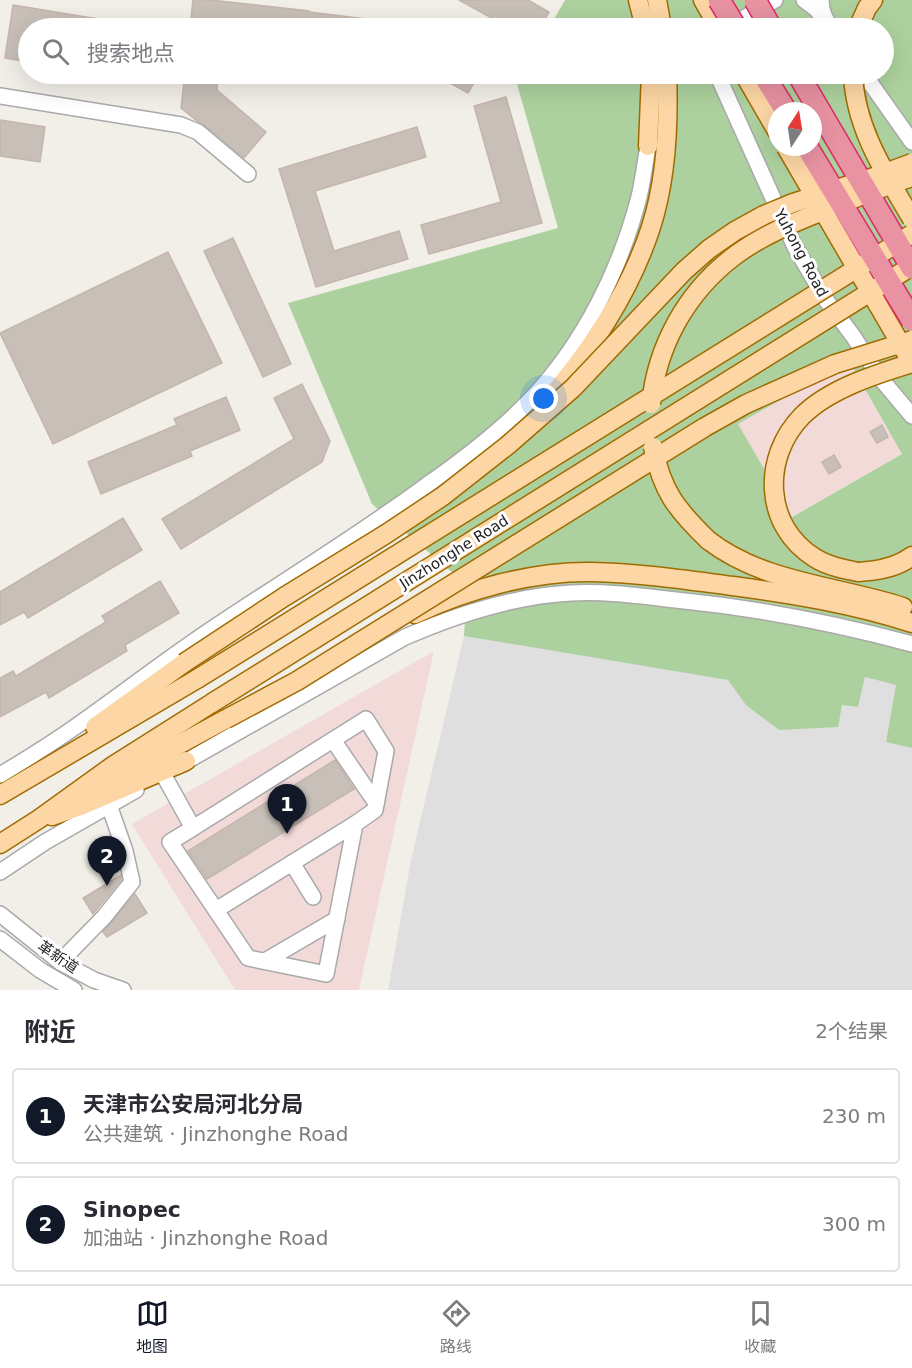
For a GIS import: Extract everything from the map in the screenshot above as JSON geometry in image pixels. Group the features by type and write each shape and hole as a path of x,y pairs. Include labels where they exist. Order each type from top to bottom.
{"highway":[{"path":"719,0 730,18"},
{"path":"755,0 765,18"},
{"path":"769,84 780,102"},
{"path":"804,84 912,267"},
{"path":"812,156 912,320"}],"main road":[{"path":"638,0 643,18"},
{"path":"657,0 660,18"},
{"path":"704,0 714,18"},
{"path":"862,18 873,0"},
{"path":"648,146 651,84"},
{"path":"508,445 566,380 626,287 651,226 658,197 666,147 667,84"},
{"path":"750,84 768,115"},
{"path":"854,84 858,112 868,141 912,219"},
{"path":"791,156 912,364 847,387 814,405 801,417 781,446 777,459 773,492 775,506 792,537 814,558 828,564 858,572 873,571 891,567 912,556"},
{"path":"0,795 184,663 443,496 508,445 573,388 684,271 709,249 764,215 912,163"},
{"path":"912,177 808,217 765,237 716,271 686,306 667,342 656,370 650,423 657,467 669,495 687,520 724,553 770,573 852,592 912,610"},
{"name":"Jinzhonghe Road","path":"0,795 197,679 912,234"},
{"name":"Jinzhonghe Road","path":"0,844 114,765 912,267"},
{"path":"39,819 297,681 705,427 746,404 835,364 912,340"},
{"path":"363,640 452,598 490,586 557,574 590,572 653,576 777,592 884,614 912,623"},
{"path":"39,819 66,812 186,761"}],"street":[{"path":"745,18 775,0"},
{"path":"804,0 823,18"},
{"path":"821,0 826,18"},
{"name":"Yuhong Road","path":"722,84 795,247 826,300 881,379 912,416"},
{"path":"871,84 912,142"},
{"path":"0,96 181,125 198,132 248,174"},
{"path":"0,775 74,728 220,623 392,511 459,462 532,398 564,358 605,290 633,217 648,146"},
{"path":"0,872 45,842 405,637 442,621 484,608 524,599 571,593 619,594 739,607 792,616 912,644"},
{"path":"216,910 375,810 386,750 366,719 170,842 248,958 326,974 355,824"},
{"path":"333,740 376,803"},
{"path":"163,774 193,828"},
{"path":"60,962 104,917 132,882 125,851 109,805"},
{"path":"292,863 313,897"},
{"name":"革新道","path":"0,915 60,962 94,980 123,990"},
{"path":"265,961 337,919"},
{"name":"革新道","path":"0,939 40,970 74,990"}],"shaded area":[{"path":"849,361 902,454 791,517 738,424"},
{"path":"464,636 729,680 746,705 858,707 865,677 897,685 886,741 912,748 912,990 388,990 411,860"},
{"path":"434,651 359,990 235,990 132,824"}],"green space":[{"path":"565,0 912,0 912,748 886,742 896,685 865,677 858,707 842,705 838,727 779,730 746,705 728,680 464,636 467,585 372,504 288,303 558,228 517,84 894,84 894,18 555,18","holes":["849,361 902,454 792,517 738,424"]}],"building":[{"path":"193,0 211,0 358,18 191,18"},
{"path":"459,0 528,0 549,12 546,18 492,18"},
{"path":"13,5 92,18 18,18 18,60 5,58"},
{"path":"184,84 217,84 217,90 266,132 244,158 181,108"},
{"path":"452,84 473,84 468,93"},
{"path":"506,97 542,223 429,254 421,225 501,202 474,106"},
{"path":"0,120 45,127 40,162 0,156"},
{"path":"417,127 426,157 315,191 334,251 399,231 408,259 316,287 279,169"},
{"path":"233,238 291,364 263,377 204,251"},
{"path":"168,252 222,363 53,444 0,333"},
{"path":"302,384 330,441 322,462 181,549 162,519 294,439 274,398"},
{"path":"226,397 240,430 190,451 192,456 101,494 88,462 177,425 174,419"},
{"path":"882,425 888,437 877,443 870,432"},
{"path":"834,455 841,467 829,474 822,462"},
{"path":"123,518 142,550 28,618 24,612 0,625 0,592"},
{"path":"160,581 179,613 125,645 127,651 49,698 46,692 0,717 0,678 13,671 16,676 106,622 102,616"},
{"path":"335,760 354,789 207,879 188,851"},
{"path":"121,875 121,880 93,914 83,898"},
{"path":"135,894 147,913 107,937 103,932"}],"place":[{"name":"天津市公安局河北分局","path":"287,834"},
{"name":"Sinopec","path":"107,886"}]}
